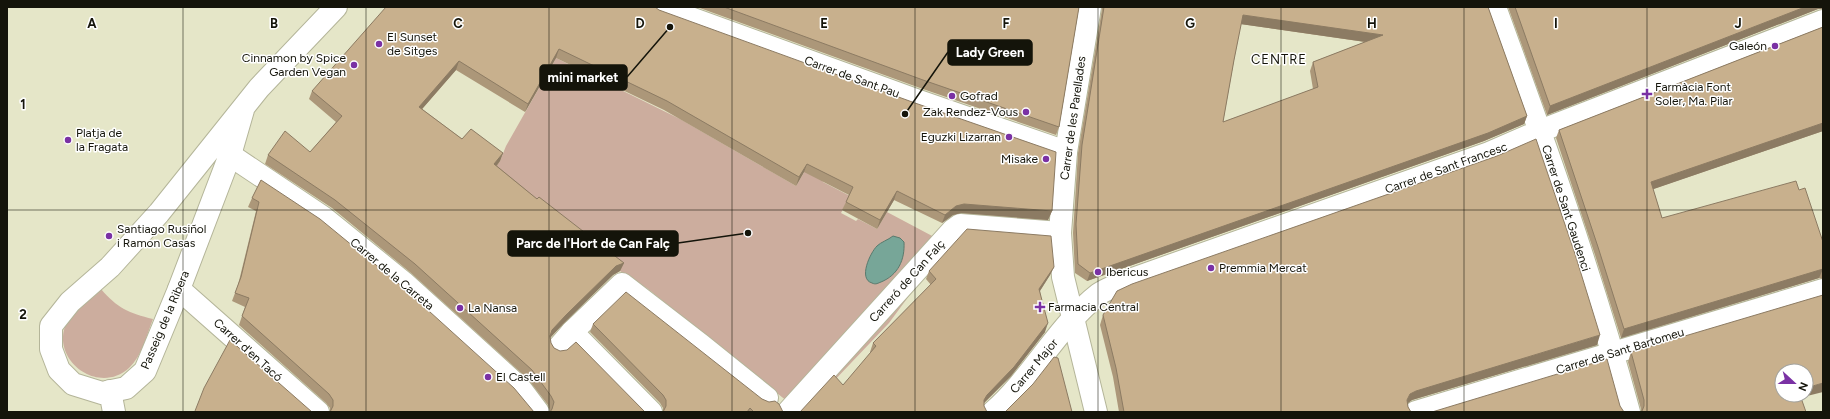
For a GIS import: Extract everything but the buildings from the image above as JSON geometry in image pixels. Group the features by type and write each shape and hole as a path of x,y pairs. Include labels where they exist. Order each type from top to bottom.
{"street":[{"name":"Passeig de la Ribera","path":"243,110 230,155 179,289 145,371 112,402 102,393 73,384 59,370 51,350 51,326 70,302 110,267 159,213 243,110 259,88 336,7"},
{"name":"Carrer de Sant Pau","path":"660,7 916,100 1066,152"},
{"name":"Carrer de les Parellades","path":"1090,7 1066,152 1060,233 1062,277 1074,319 1096,412"},
{"name":"Carrer de Sant Gaudenci","path":"1495,7 1540,131 1613,353 1629,412"},
{"name":"Carrer de Sant Francesc","path":"1074,319 1100,294 1124,282 1489,153 1540,131 1823,21"},
{"name":"Carrer de la Carreta","path":"230,155 330,223 403,282 522,385 538,412"},
{"name":"Carreró de Can Falç","path":"788,412 953,230 960,225 1060,233"},
{"path":"651,412 566,339 622,284 767,398"},
{"name":"Carrer d'en Tacó","path":"179,289 318,412"},
{"name":"Carrer de Sant Bartomeu","path":"1416,412 1823,290"},
{"name":"Carrer Major","path":"993,412 1074,319"}],"shaded area":[{"path":"556,58 680,119 796,186 813,157 823,182 850,196 841,213 856,221 858,219 877,229 887,212 936,238 931,266 889,323 831,384 798,410 648,289 620,271 491,173 500,161 506,146"},
{"path":"101,289 112,301 124,309 153,319 144,345 134,363 116,376 103,378 90,375 79,369 70,359 64,347 63,334 71,315 83,303"}],"water":[{"path":"893,236 900,238 904,242 902,261 896,271 887,279 877,284 868,281 866,271 871,254 880,243"}],"place":[{"name":"mini market","path":"670,27"},
{"name":"El Sunset de Sitges","path":"379,44"},
{"name":"Galeón","path":"1775,46"},
{"name":"Cinnamon by Spice Garden Vegan","path":"354,65"},
{"name":"Farmàcia Font Soler, Ma. Pilar","path":"1647,94"},
{"name":"Gofrad","path":"952,96"},
{"name":"Zak Rendez-Vous","path":"1026,112"},
{"name":"Lady Green","path":"905,114"},
{"name":"Eguzki Lizarran","path":"1009,137"},
{"name":"Platja de la Fragata","path":"68,140"},
{"name":"Misake","path":"1046,159"},
{"name":"Parc de l'Hort de Can Falç","path":"748,233"},
{"name":"Santiago Rusiñol i Ramon Casas","path":"109,236"},
{"name":"Premmia Mercat","path":"1211,268"},
{"name":"Ibericus","path":"1098,272"},
{"name":"Farmacia Central","path":"1040,307"},
{"name":"La Nansa","path":"460,308"},
{"name":"El Castell","path":"488,377"}],"district":[{"name":"CENTRE","path":"1279,59"}]}
